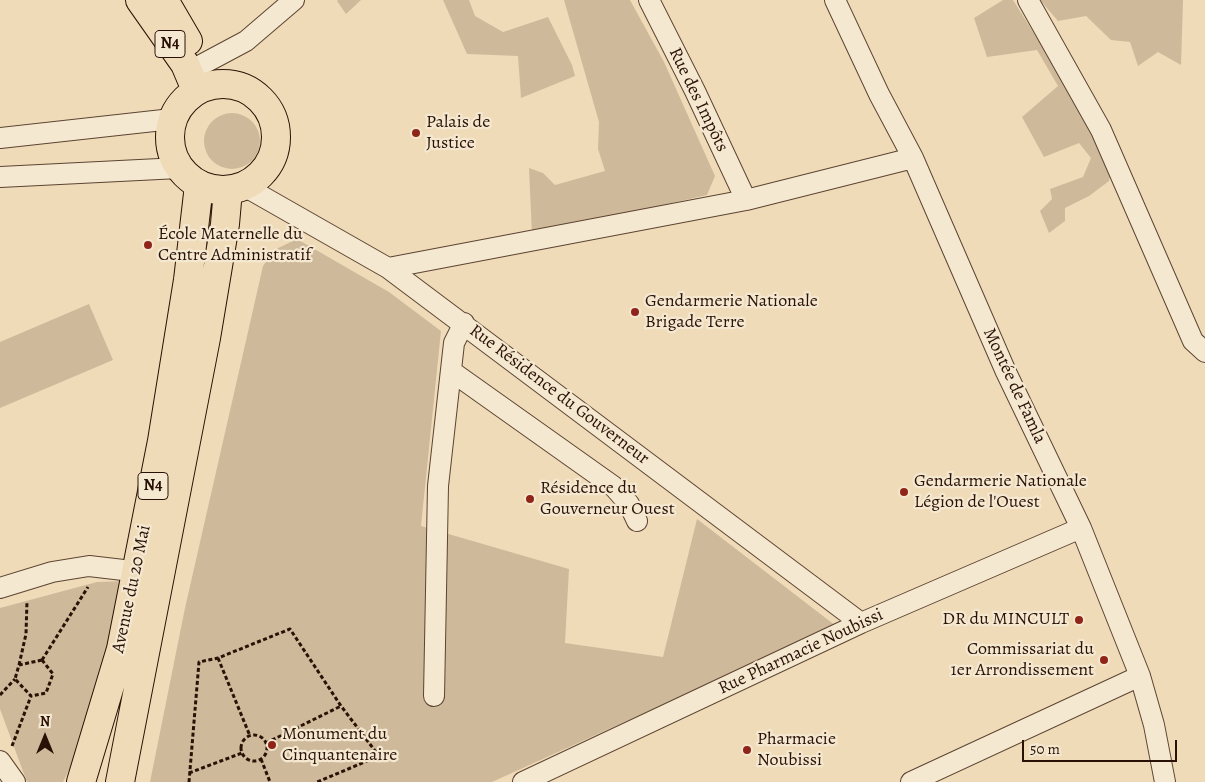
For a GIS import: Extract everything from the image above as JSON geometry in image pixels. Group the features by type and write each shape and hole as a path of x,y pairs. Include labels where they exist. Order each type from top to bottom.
{"highway":[{"name":"N4","path":"140,0 185,64 205,80"},
{"name":"N4","path":"164,0 205,80"},
{"path":"205,80 233,84 249,90 263,101 272,115 276,132 275,148 269,164 258,177 236,188 199,186 178,168 169,144 172,120 182,103 205,80"},
{"name":"Avenue du 20 Mai","path":"120,782 148,573 162,441 188,280 199,186"},
{"name":"Avenue du 20 Mai","path":"81,782 121,649 148,573 207,328 225,224 236,188"}],"street":[{"path":"205,80 246,41 294,0"},
{"name":"Rue des Impôts","path":"649,0 695,91 746,200"},
{"name":"Montée de Famla","path":"835,0 879,94 913,158 1006,372 1081,528 1140,676 1154,725 1166,782"},
{"path":"1028,0 1116,160 1201,342"},
{"path":"0,138 172,120"},
{"path":"388,268 746,200 913,158"},
{"path":"0,177 178,168"},
{"name":"Rue Résidence du Gouverneur","path":"236,188 388,268 464,323 861,623"},
{"path":"434,696 438,486 454,343 464,323"},
{"path":"451,371 613,486 629,504 638,521"},
{"name":"Rue Pharmacie Noubissi","path":"523,782 861,623 1081,528"},
{"path":"0,588 52,572 97,565 148,573"},
{"path":"911,782 1140,676"},
{"path":"1,762 15,782"}],"path":[{"path":"19,665 42,660 91,582 97,565"},
{"path":"0,694 15,679 19,665 26,634 28,579"},
{"path":"189,782 199,662 218,658 290,629 341,706 379,756 317,782"},
{"path":"218,658 250,736"},
{"path":"30,696 46,693 53,674 42,660"},
{"path":"15,679 30,696"},
{"path":"1,762 8,756 19,731 30,696"},
{"path":"266,743 341,706"},
{"path":"250,736 260,736 266,743 266,754 261,759 249,760 242,752 243,743 250,736"},
{"path":"190,773 242,752"},
{"path":"261,759 270,782"}],"shaded area":[{"path":"338,0 361,0 346,14"},
{"path":"443,0 469,0 475,16 503,32 548,17 572,65 575,76 521,98 518,56 467,54"},
{"path":"564,0 630,0 664,62 715,176 707,195 532,235 529,168 543,173 555,185 605,171 598,149 599,122"},
{"path":"1003,0 1013,0 1069,89 1112,168 1109,181 1089,196 1065,208 1065,221 1049,233 1040,211 1052,199 1050,189 1083,177 1091,158 1079,143 1044,157 1022,117 1058,86 1037,50 987,57 974,18"},
{"path":"1040,0 1183,0 1181,65 1158,52 1138,66 1130,42 1111,40 1086,16 1058,21"},
{"path":"232,113 243,115 252,121 258,130 260,141 258,152 252,161 243,167 232,169 221,167 212,161 206,152 204,141 206,130 212,121 221,115"},
{"path":"297,239 389,292 441,331 421,526 569,569 565,643 663,657 697,519 836,626 492,782 150,782 185,608 263,266 274,250"},
{"path":"89,304 113,360 0,408 0,342"},
{"path":"124,581 115,631 79,750 63,782 27,782 0,709 0,608 97,582"}],"place":[{"name":"Palais de Justice","path":"416,133"},
{"name":"École Maternelle du Centre Administratif","path":"148,245"},
{"name":"Gendarmerie Nationale Brigade Terre","path":"635,312"},
{"name":"Gendarmerie Nationale Légion de l'Ouest","path":"904,492"},
{"name":"Résidence du Gouverneur Ouest","path":"530,499"},
{"name":"DR du MINCULT","path":"1079,620"},
{"name":"Commissariat du 1er Arrondissement","path":"1104,660"},
{"name":"Monument du Cinquantenaire","path":"272,745"},
{"name":"Pharmacie Noubissi","path":"747,750"}]}
